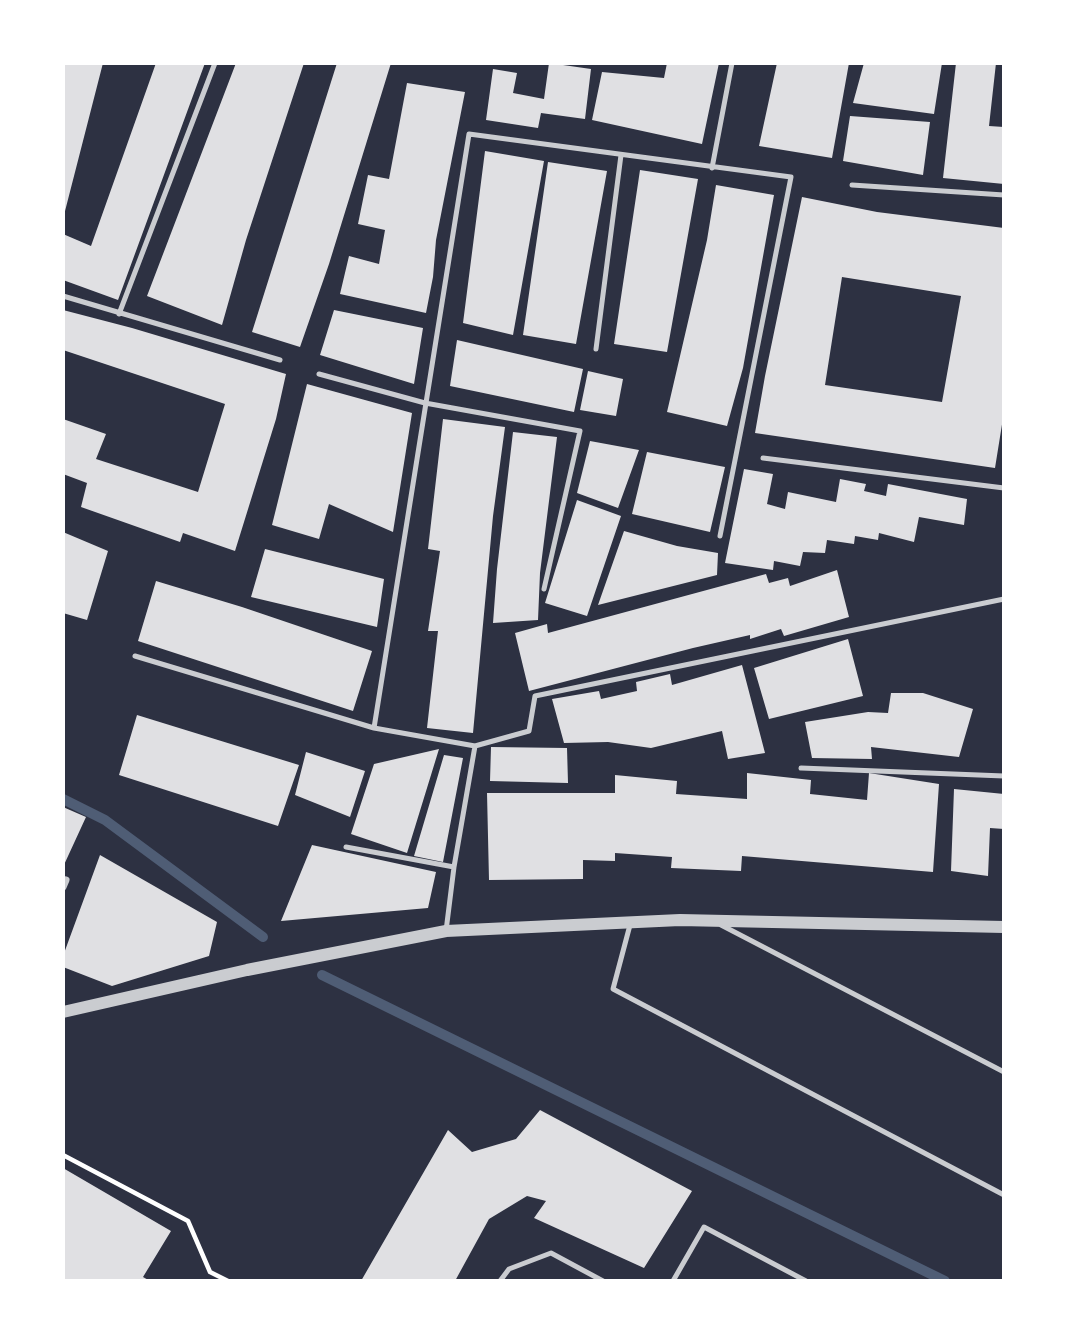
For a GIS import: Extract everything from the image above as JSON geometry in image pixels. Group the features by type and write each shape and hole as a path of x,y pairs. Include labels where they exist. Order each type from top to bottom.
{"street":[{"path":"67,1008 446,931 712,920 1004,927"}],"lane":[{"path":"119,314 215,63"},
{"path":"712,167 732,63"},
{"path":"374,728 468,134 791,177 720,536"},
{"path":"596,349 621,155"},
{"path":"852,185 1004,195"},
{"path":"63,296 280,360"},
{"path":"319,374 425,403 580,431 544,589"},
{"path":"763,458 1004,488"},
{"path":"135,656 374,728 475,746 529,731 535,696 1004,599"},
{"path":"446,931 475,746"},
{"path":"801,768 1004,776"},
{"path":"346,847 454,867"},
{"path":"712,920 1004,1072"},
{"path":"631,922 613,989 1004,1195"},
{"path":"673,1281 704,1227 807,1281"},
{"path":"500,1281 509,1269 551,1253 603,1281"}],"path":[{"path":"63,1155 188,1221 209,1272 228,1281"}],"building":[{"path":"63,63 103,63 64,215 63,215"},
{"path":"156,63 205,63 118,300 63,280 63,234 91,246"},
{"path":"236,63 304,63 246,240 222,325 147,296"},
{"path":"337,63 391,63 329,264 300,347 252,332"},
{"path":"549,63 591,69 585,119 541,113 538,128 486,120 493,69 517,73 513,93 544,99"},
{"path":"667,63 719,63 702,144 592,120 602,72 664,78"},
{"path":"777,63 849,63 832,158 759,146"},
{"path":"864,63 942,63 934,114 853,103"},
{"path":"956,63 996,63 989,126 1004,127 1004,184 943,178"},
{"path":"407,83 465,92 436,240 426,313 340,294 349,256 379,264 385,230 358,224 368,175 389,179"},
{"path":"850,116 930,122 923,175 843,161"},
{"path":"485,151 544,161 513,335 463,323"},
{"path":"548,162 607,171 576,344 523,335"},
{"path":"640,170 698,179 667,352 614,344"},
{"path":"716,185 774,195 743,368 727,426 667,412 707,240"},
{"path":"802,197 877,212 1004,228 1004,412 995,468 755,433","holes":["842,277 961,296 942,402 825,385"]},
{"path":"63,310 286,374 276,419 235,551 183,533 180,542 81,507 87,483 63,474 63,419 106,434 96,459 198,492 225,404 63,350"},
{"path":"334,310 423,328 414,384 320,355"},
{"path":"457,340 583,369 574,412 450,386"},
{"path":"588,371 623,379 616,416 580,410"},
{"path":"307,384 412,413 393,532 329,504 319,539 272,525"},
{"path":"443,419 505,427 493,516 473,733 427,728 438,631 428,631 440,551 428,549"},
{"path":"513,432 557,437 540,573 538,620 493,623 497,569"},
{"path":"590,441 639,450 618,508 577,493"},
{"path":"647,452 725,467 710,532 632,514"},
{"path":"744,469 773,474 767,504 785,509 788,492 836,502 840,479 866,484 864,491 886,496 888,484 967,499 964,525 919,517 914,542 879,533 878,540 855,536 854,544 827,540 825,553 803,552 800,566 774,561 773,570 725,563"},
{"path":"577,500 621,516 587,616 545,603"},
{"path":"624,531 677,546 718,553 717,575 598,605"},
{"path":"63,532 108,551 87,620 63,613"},
{"path":"265,549 384,579 377,627 251,597"},
{"path":"837,570 849,617 784,636 781,629 750,639 750,635 693,648 529,691 515,633 547,624 548,633 766,574 769,583 788,578 790,586"},
{"path":"156,581 372,651 353,711 138,641"},
{"path":"848,639 863,696 769,719 754,668"},
{"path":"742,665 765,753 728,759 722,731 651,748 608,742 564,743 552,699 599,691 601,699 637,691 636,682 670,674 672,685"},
{"path":"891,693 923,693 973,709 959,757 871,747 872,759 812,758 805,722 868,712 888,713"},
{"path":"137,715 299,765 278,826 119,775"},
{"path":"491,747 567,748 568,783 490,781"},
{"path":"439,749 407,853 351,834 374,764"},
{"path":"306,752 365,771 350,817 295,795"},
{"path":"444,755 463,758 443,862 414,856"},
{"path":"747,773 811,780 810,794 867,800 869,773 939,784 933,872 742,856 741,871 671,868 672,857 615,853 615,861 583,860 583,879 489,880 487,793 615,793 615,775 677,781 676,794 747,799"},
{"path":"954,789 1004,794 1004,829 990,828 988,876 951,871"},
{"path":"63,807 86,817 63,867"},
{"path":"312,845 436,872 428,908 281,921"},
{"path":"100,855 217,922 209,956 112,986 63,967 63,956"},
{"path":"540,1110 692,1191 644,1268 534,1218 546,1201 527,1196 489,1219 455,1281 361,1281 448,1130 472,1152 516,1139"},
{"path":"63,1168 171,1231 143,1277 150,1281 63,1281"}],"waterway":[{"path":"63,799 105,820 263,937"},
{"path":"322,975 945,1281"}]}
